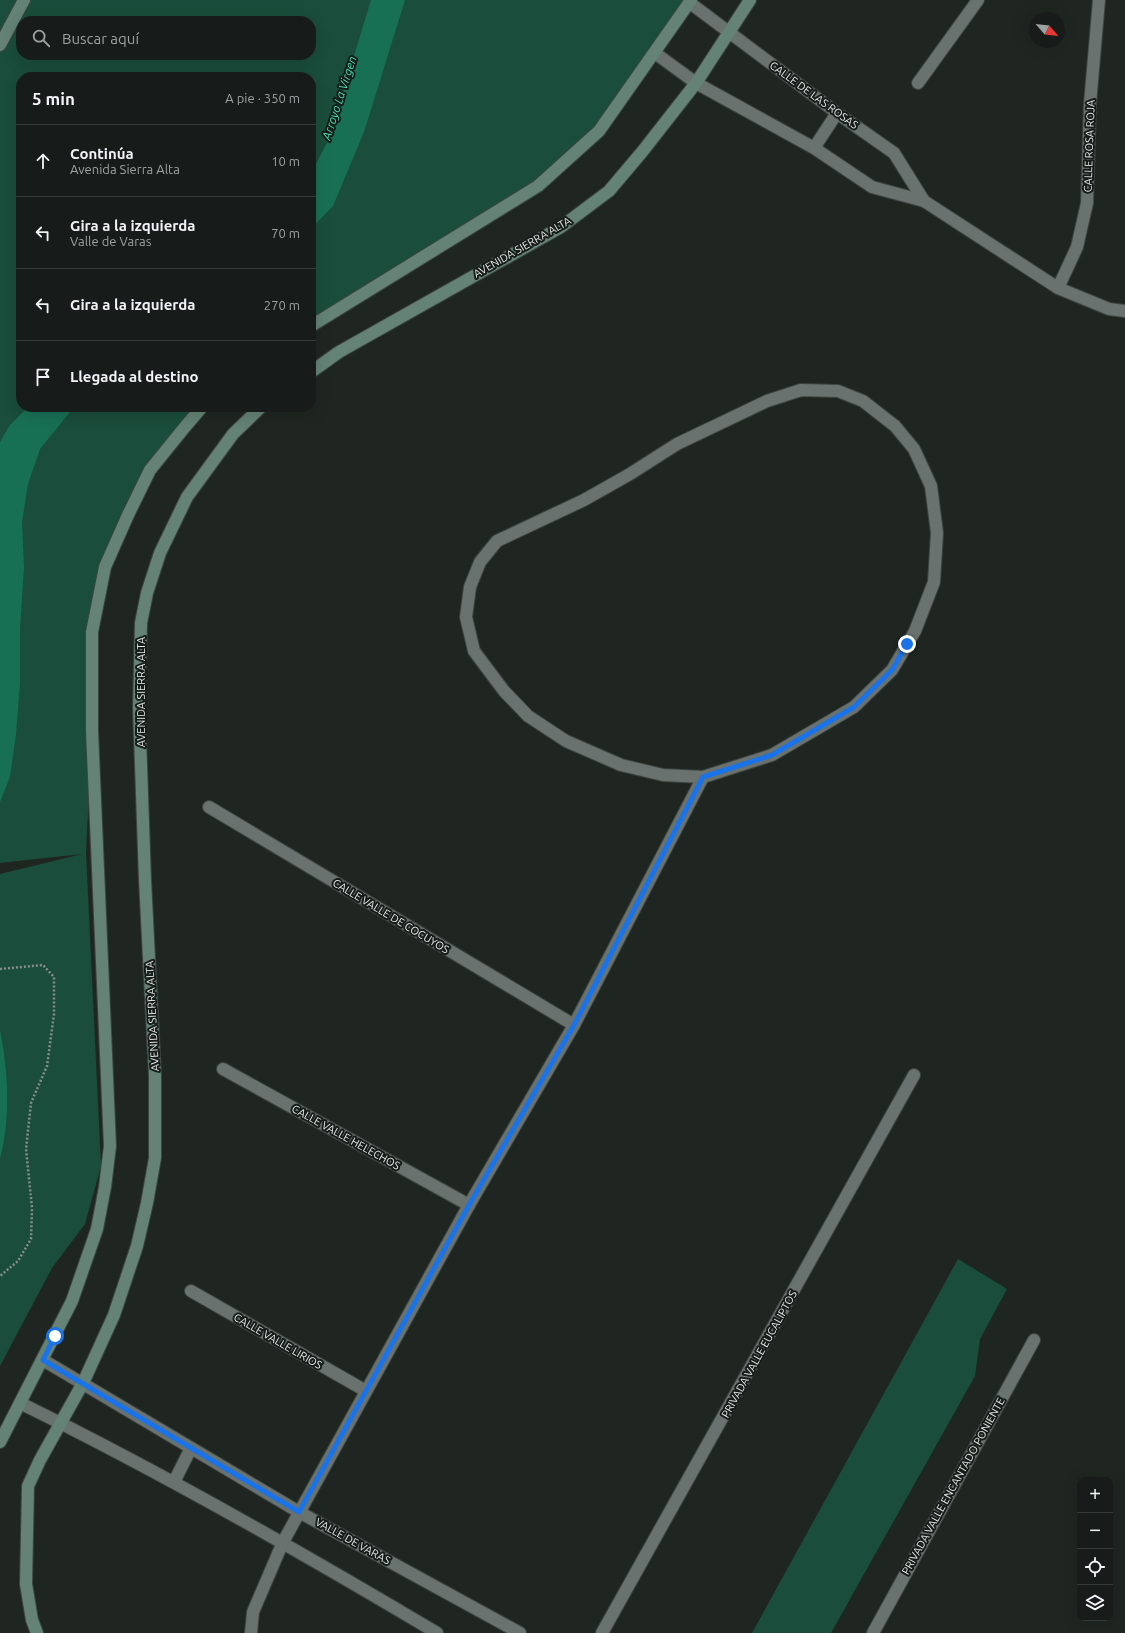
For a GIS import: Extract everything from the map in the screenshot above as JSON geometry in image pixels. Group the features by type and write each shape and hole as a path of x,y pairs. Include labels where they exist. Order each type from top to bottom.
{"street":[{"path":"0,46 24,0"},
{"name":"AVENIDA SIERRA ALTA","path":"316,368 339,352 561,227 609,191 642,152 696,83 728,31 750,0"},
{"path":"918,83 978,0"},
{"name":"CALLE ROSA ROJA","path":"1058,288 1077,247 1087,203 1090,104 1099,0"},
{"path":"316,323 538,186 599,131 690,1"},
{"name":"CALLE DE LAS ROSAS","path":"690,1 837,113 894,152 924,201"},
{"name":"CALLE DE LAS ROSAS","path":"655,53 696,83 814,148 872,187 924,201 1058,288 1109,309 1125,311"},
{"path":"814,148 837,113"},
{"path":"251,1633 253,1612 283,1542 469,1205 574,1025 703,777 772,755 854,707 892,670 915,631 934,582 937,533 931,486 914,449 895,426 863,401 838,391 801,390 767,401 677,444 630,474 584,500 497,541 480,562 470,587 466,617 474,651 504,691 528,716 566,741 621,765 663,775 703,777"},
{"path":"0,1442 72,1301 97,1229 105,1187 110,1146 92,732 92,632 105,567 131,509 150,470 198,412"},
{"name":"AVENIDA SIERRA ALTA","path":"37,1633 32,1620 26,1584 28,1486 40,1460 84,1383 114,1315 137,1246 155,1158 155,1075 139,708 141,623 147,593 160,553 187,497 233,434 257,412"},
{"name":"CALLE VALLE DE COCUYOS","path":"209,807 574,1025"},
{"name":"CALLE VALLE HELECHOS","path":"223,1069 469,1205"},
{"name":"PRIVADA VALLE EUCALIPTOS","path":"602,1633 914,1075"},
{"name":"CALLE VALLE LIRIOS","path":"191,1291 366,1391"},
{"name":"PRIVADA VALLE ENCANTADO PONIENTE","path":"872,1633 1034,1340"},
{"name":"VALLE DE VARAS","path":"43,1360 299,1512 520,1633"},
{"path":"20,1403 174,1482 283,1542 437,1633"},
{"path":"174,1482 191,1448"}],"path":[{"path":"0,1276 18,1261 31,1239 32,1208 26,1149 31,1103 47,1066 54,1014 54,977 43,965 1,969"}],"shaded area":[{"path":"0,0 691,0 599,131 538,186 316,323 316,72 16,72 16,412 203,412 184,428 128,515 105,567 92,632 92,731 86,853 101,1166 85,1224 52,1268 0,1366 0,874 82,854 0,863"},
{"path":"371,0 405,0 364,132 333,206 316,224 316,164 328,141"},
{"path":"23,412 70,412 40,449 28,484 22,522 24,567 20,629 20,683 16,734 10,777 0,802 0,442 10,425"},
{"path":"0,1030 5,1061 7,1110 6,1127 0,1158"},
{"path":"958,1259 1007,1289 980,1339 975,1376 831,1633 752,1633"}],"route":[{"path":"55,1336 43,1360 299,1512 469,1205 574,1025 703,777 772,755 854,707 892,670 907,644"}],"water label":[{"name":"Arroyo La Virgen","path":"339,98"}]}
